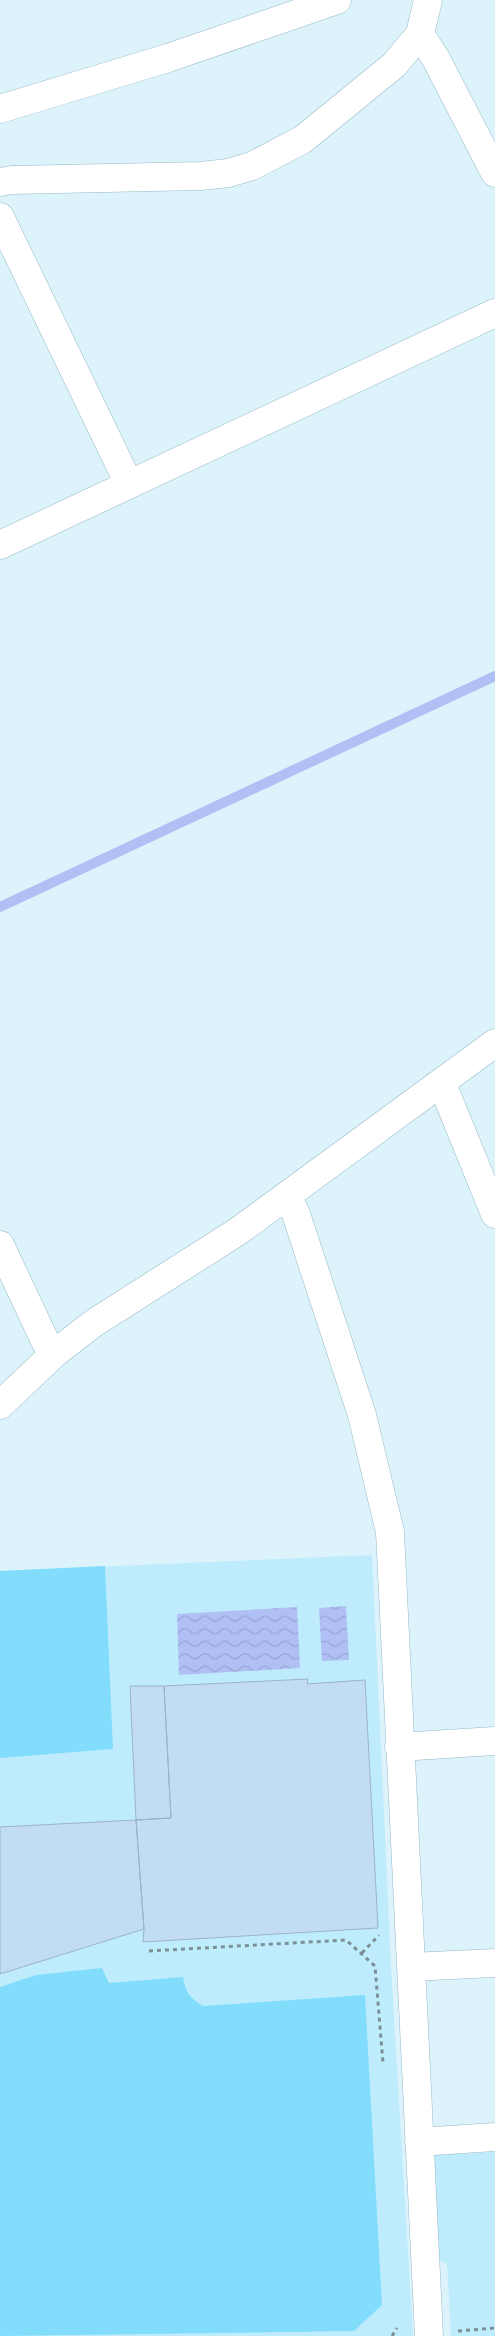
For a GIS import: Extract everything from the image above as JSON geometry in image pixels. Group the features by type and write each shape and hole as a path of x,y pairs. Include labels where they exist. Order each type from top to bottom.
{"street":[{"path":"0,109 168,58 337,0"},
{"path":"0,182 12,180 201,176 228,173 252,166 309,135 394,65 420,34 428,0"},
{"path":"420,34 436,59 495,173"},
{"path":"0,217 129,484"},
{"path":"0,545 495,313"},
{"path":"0,1405 55,1353 94,1323 188,1264 287,1196 495,1042"},
{"path":"437,1086 447,1096 495,1214"},
{"path":"287,1196 296,1214 362,1415 390,1532 398,1747 429,2336"},
{"path":"0,1245 46,1342 55,1353"},
{"path":"398,1747 495,1741"},
{"path":"411,1967 495,1963"},
{"path":"419,2142 495,2137"}],"path":[{"path":"149,1951 346,1940 375,1966 383,2065"},
{"path":"392,2336 399,2323"},
{"path":"455,2331 495,2328"}],"shaded area":[{"path":"372,1555 391,1966 413,2336 0,2336 0,1571"},
{"path":"105,1566 113,1749 0,1758 0,1571"},
{"path":"102,1968 109,1983 183,1977 189,1994 203,2006 365,1995 382,2305 354,2331 0,2336 0,1987 36,1975"},
{"path":"495,2152 495,2336 451,2336 447,2263 438,2258 432,2155"}],"water":[{"path":"346,1606 349,1660 322,1661 319,1608"},
{"path":"297,1607 300,1668 179,1675 177,1614"}],"building":[{"path":"308,1679 307,1684 365,1680 378,1928 143,1942 144,1929 136,1820 171,1818 164,1686"},
{"path":"130,1686 164,1686 171,1818 136,1820"},
{"path":"136,1820 144,1929 0,1974 0,1827"}],"waterway":[{"path":"0,907 495,676"}]}
